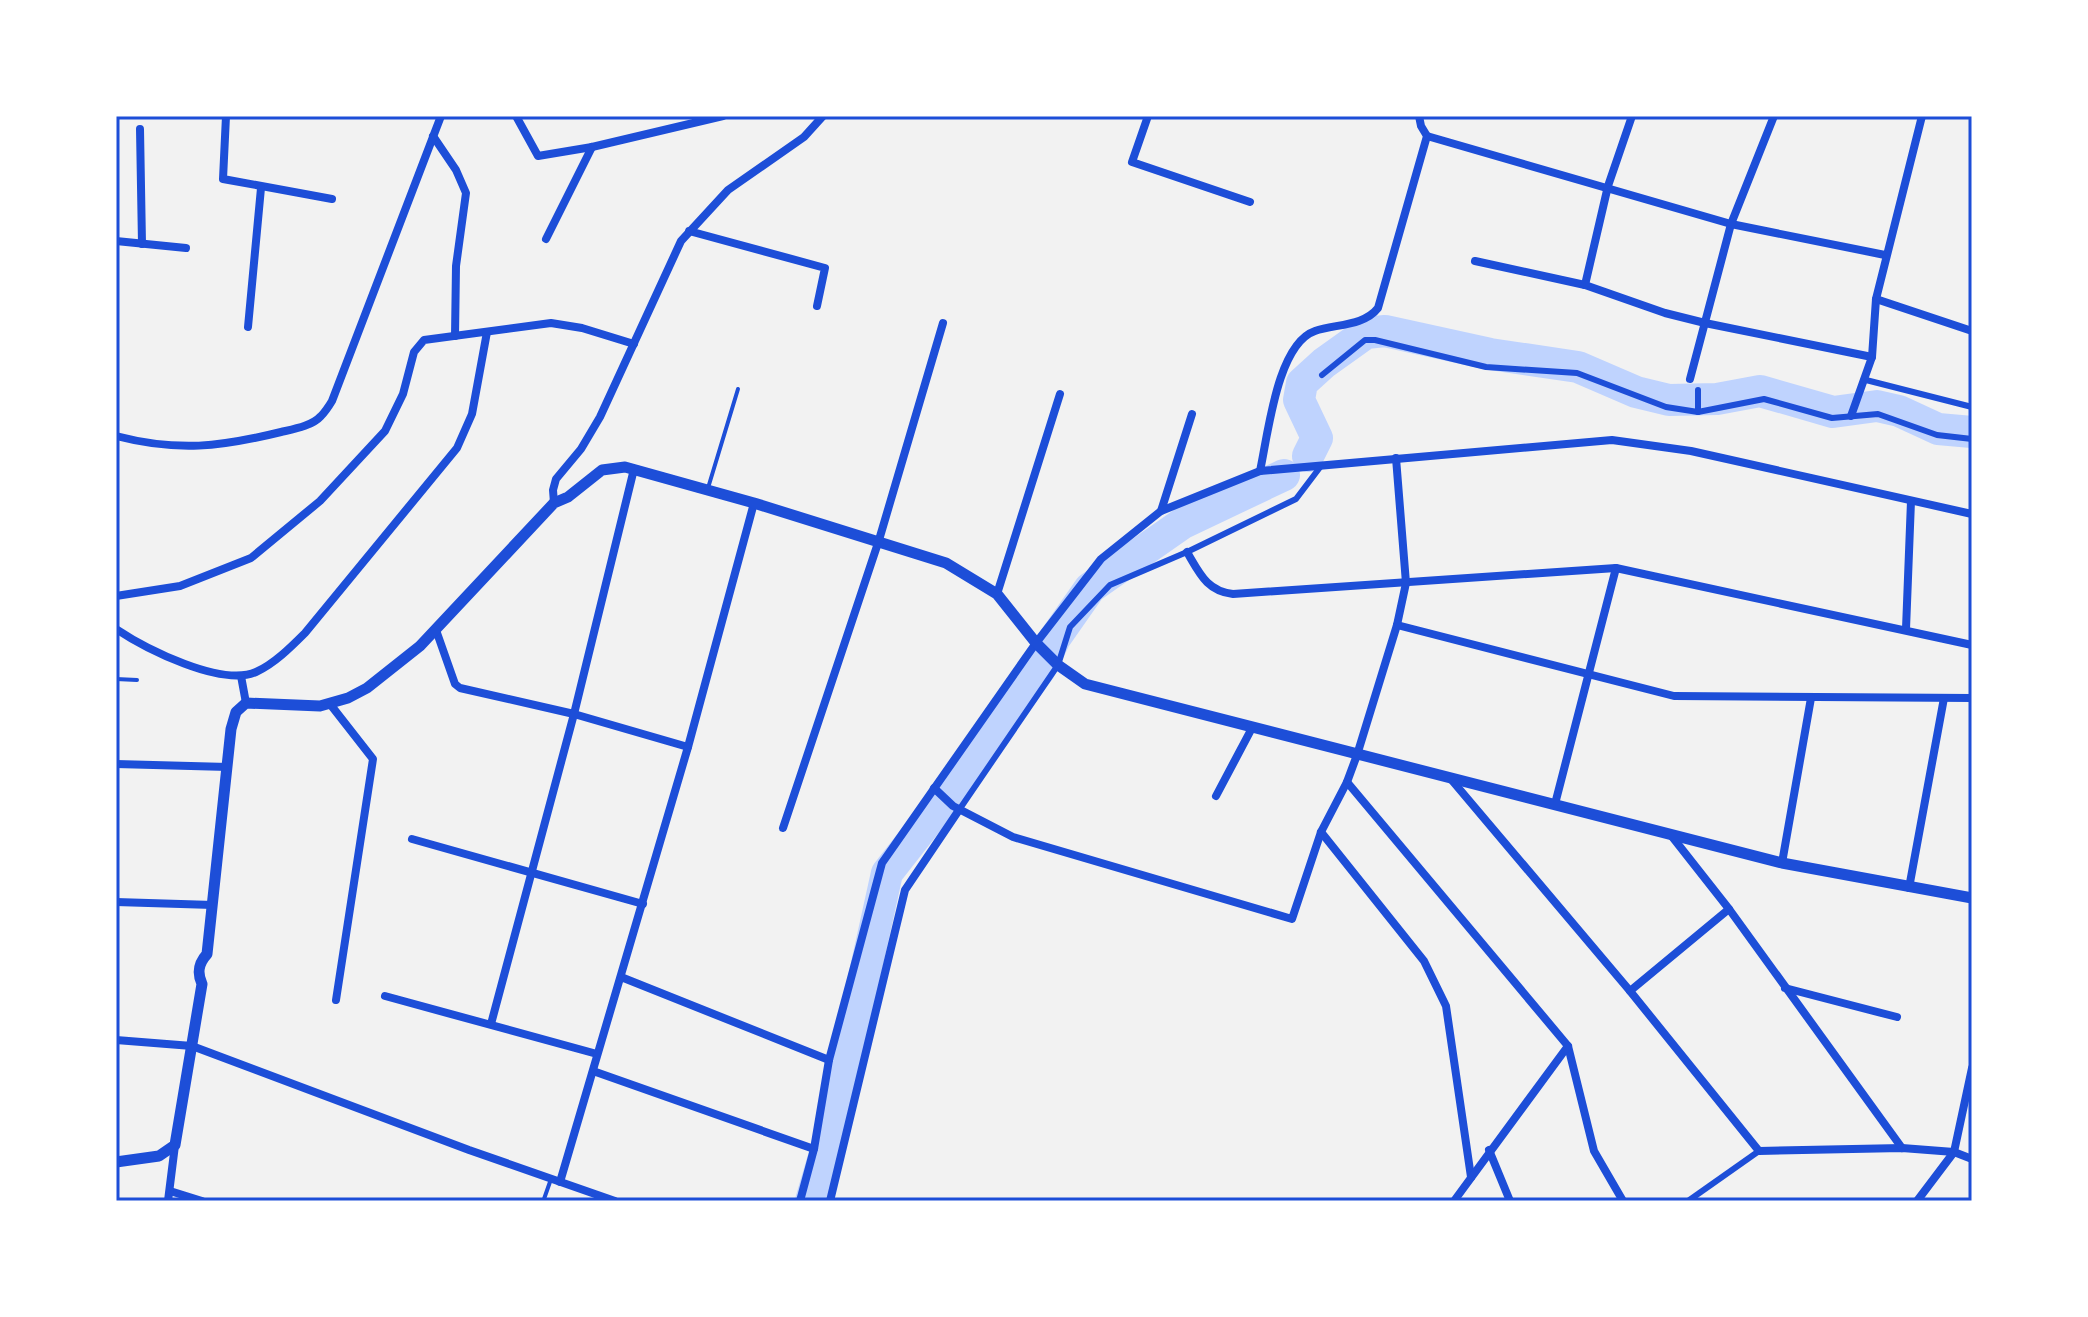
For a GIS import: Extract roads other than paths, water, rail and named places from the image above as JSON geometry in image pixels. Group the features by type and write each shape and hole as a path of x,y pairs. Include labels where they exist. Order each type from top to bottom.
{"street":[{"path":"226,116 223,179 332,199"},
{"path":"116,436 180,447 233,444 303,427 320,418 332,401 441,116"},
{"path":"516,116 538,156 592,147 723,116"},
{"path":"554,503 556,479 590,435 671,258 689,231 728,190 804,137 823,116"},
{"path":"1148,116 1132,162 1250,202"},
{"path":"1419,116 1427,136 1731,224 1885,255"},
{"path":"1585,285 1608,186 1632,116"},
{"path":"1690,379 1731,224 1774,116"},
{"path":"1851,416 1872,357 1876,299 1885,255 1922,116"},
{"path":"140,129 142,244"},
{"path":"433,136 456,170 466,193 456,266 455,336"},
{"path":"1260,471 1284,367 1294,346 1311,332 1371,317 1378,308 1427,136"},
{"path":"546,239 592,147"},
{"path":"248,327 261,188"},
{"path":"689,231 825,268 817,306"},
{"path":"116,241 186,248"},
{"path":"1475,261 1585,285 1665,313 1705,323 1872,357"},
{"path":"1876,299 1972,331"},
{"path":"116,596 180,586 251,558 320,501 385,431 403,394 418,344 424,340 551,323 582,328 634,344"},
{"path":"783,828 879,540 943,323"},
{"path":"116,629 139,645 163,656 204,669 241,676 257,672 268,664 305,633 451,458 472,414 487,332"},
{"path":"1322,375 1365,340 1375,340 1486,367 1577,373 1666,407 1698,412 1764,399 1832,418 1878,414 1937,435 1972,439"},
{"path":"1866,380 1972,407"},
{"path":"1698,390 1698,412"},
{"path":"997,594 1060,394"},
{"path":"1161,511 1192,414"},
{"path":"800,1201 814,1149 829,1060 882,863 1036,643 1101,559 1161,511 1260,471 1612,440 1691,451 1972,514"},
{"path":"936,790 956,808 1013,837 1292,919 1321,832 1357,755 1397,625 1406,583 1396,458"},
{"path":"830,1201 905,890 956,808 1058,665 1070,627 1110,585 1296,499 1321,466"},
{"path":"246,703 330,704 356,694 375,682 420,646 554,503 568,497 602,470 617,467 754,503 946,563 997,594 1036,643 1058,665 1085,684 1782,863 1972,898"},
{"path":"491,1024 574,714 634,469"},
{"path":"1906,629 1911,501"},
{"path":"556,1181 643,904 754,503"},
{"path":"1187,552 1206,584 1218,592 1233,594 1616,568 1972,645"},
{"path":"1555,804 1616,568"},
{"path":"1397,625 1674,696 1972,698"},
{"path":"436,630 455,684 460,688 574,714 688,747"},
{"path":"241,676 246,703"},
{"path":"1782,863 1811,698"},
{"path":"1909,888 1944,698"},
{"path":"168,1201 202,984 199,969 201,960 207,954 234,717 246,703"},
{"path":"330,704 373,759 336,1000"},
{"path":"1216,796 1252,728"},
{"path":"116,764 228,767"},
{"path":"1450,778 1630,991 1759,1151"},
{"path":"1347,782 1568,1046 1594,1151 1623,1201"},
{"path":"1321,832 1424,961 1446,1006 1471,1177"},
{"path":"1670,834 1729,909 1902,1148"},
{"path":"412,839 643,904"},
{"path":"116,902 213,905"},
{"path":"1630,991 1729,909"},
{"path":"621,977 829,1060"},
{"path":"1785,987 1897,1017"},
{"path":"385,996 597,1054"},
{"path":"116,1040 192,1046 556,1181 587,1197 615,1201"},
{"path":"1454,1201 1568,1046"},
{"path":"1917,1201 1954,1152 1972,1068"},
{"path":"593,1071 814,1149"},
{"path":"116,1162 159,1156 175,1145"},
{"path":"1688,1201 1759,1151 1902,1148 1954,1152 1972,1159"},
{"path":"1489,1150 1510,1201"},
{"path":"170,1191 202,1201"}],"lane":[{"path":"707,490 738,389"},
{"path":"119,687 118,680 135,680 133,687"},
{"path":"544,1199 556,1181"}],"waterway":[{"path":"1308,456 1317,438 1299,400 1302,383 1366,333 1385,331 1490,354 1578,367 1636,392 1669,400 1717,399 1760,391 1833,412 1877,406 1899,411 1938,429 1972,432"},
{"path":"811,1201 826,1150 887,873 1040,669 1055,638 1090,588 1183,523 1284,475"}]}
